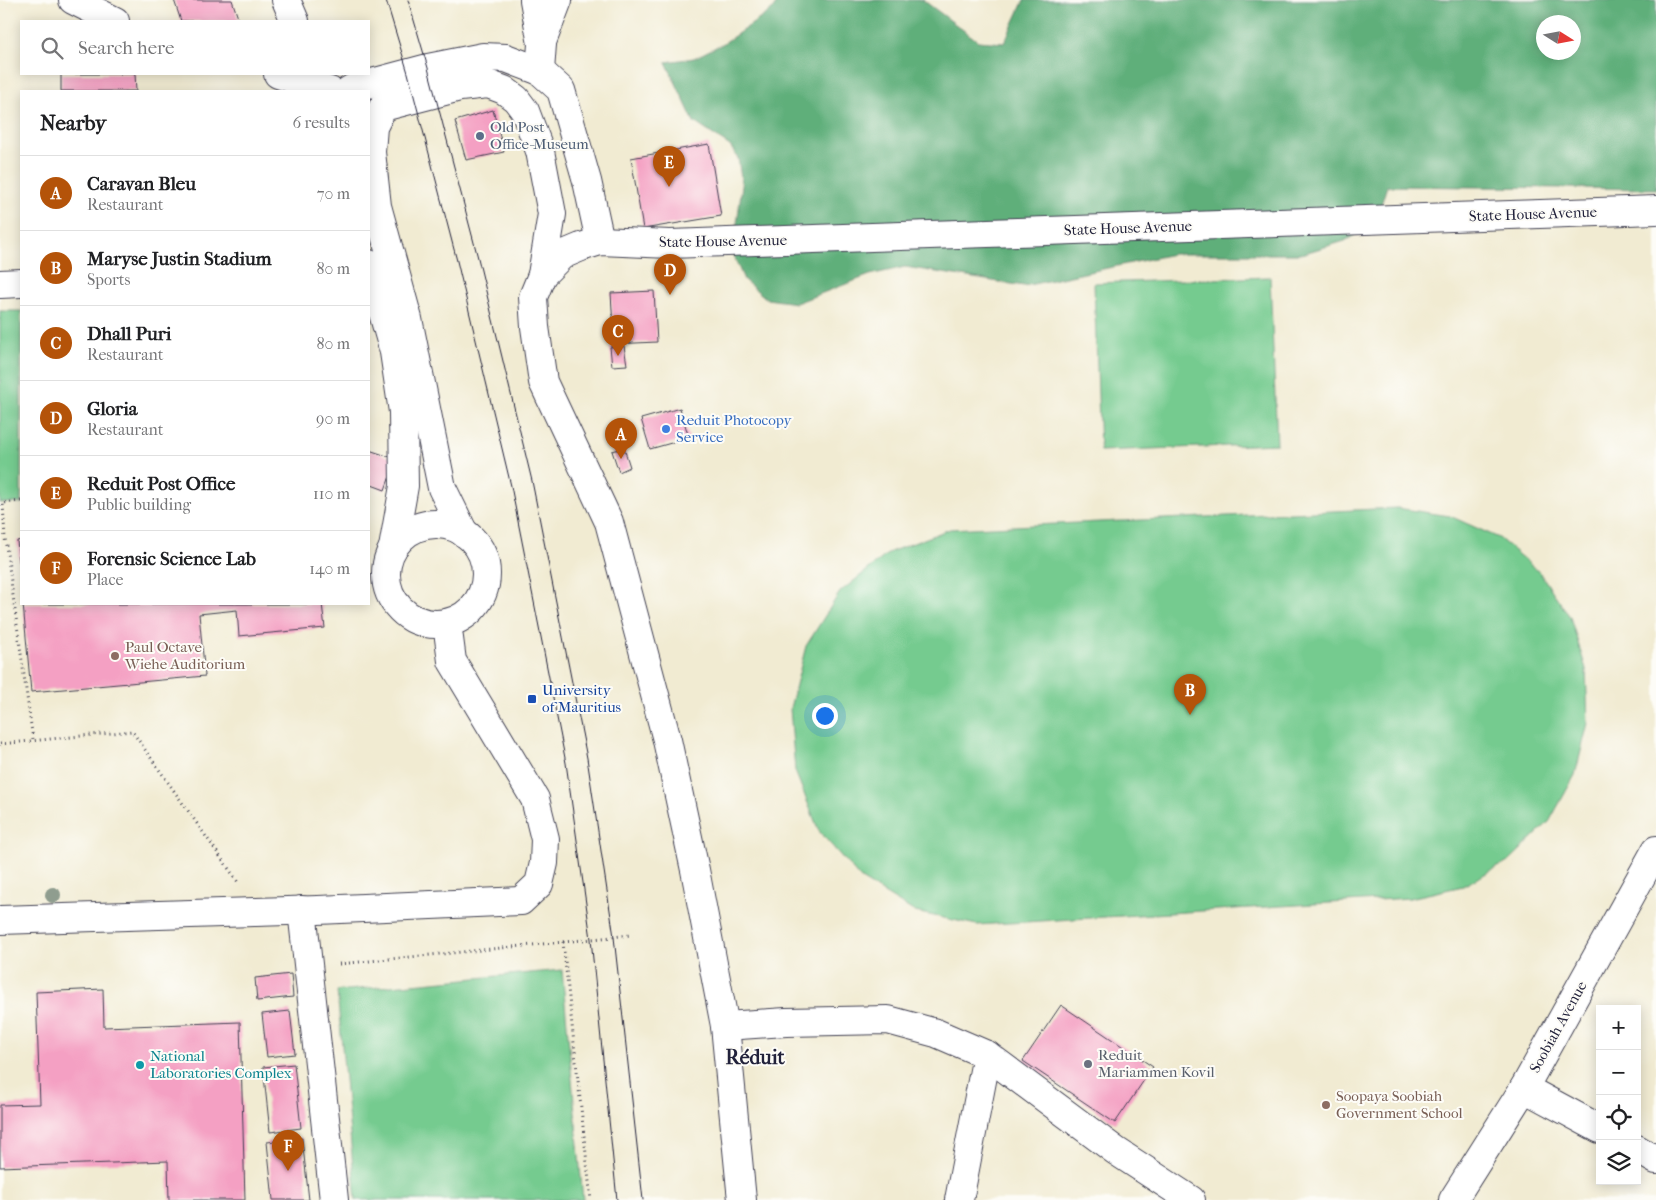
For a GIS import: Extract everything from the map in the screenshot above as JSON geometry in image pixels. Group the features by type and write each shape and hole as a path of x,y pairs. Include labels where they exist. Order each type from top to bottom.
{"street":[{"path":"74,0 113,20"},
{"path":"286,0 295,20"},
{"path":"534,0 542,44 540,71"},
{"path":"542,44 558,0"},
{"path":"350,90 408,73 483,57 506,58 540,71 561,90 587,181 600,241"},
{"path":"281,75 327,90"},
{"path":"327,75 337,90"},
{"path":"464,533 442,488 408,320 376,206 371,152 373,127 383,107 460,87 488,84 504,90 516,99 525,111 540,151 552,214 542,275 533,298 543,382 609,522 667,740 696,870 725,1026 742,1200"},
{"name":"State House Avenue","path":"542,275 562,255 581,246 600,241 670,244 1656,210"},
{"path":"370,274 394,352 403,412 404,486 393,548"},
{"path":"0,284 20,283"},
{"path":"370,318 394,352"},
{"path":"426,524 443,524 458,529 472,538 481,551 486,568 485,585 479,600 468,613 453,622 437,625 420,623 405,614 394,602 387,586 386,570 393,548 399,540 412,530 426,524"},
{"path":"0,920 520,901 539,884 544,863 545,839 535,799 452,661 447,623"},
{"name":"Soobiah Avenue","path":"1453,1200 1524,1088 1656,850"},
{"path":"302,910 334,1200"},
{"path":"725,1026 786,1022 888,1020 936,1033 987,1055 1116,1151 1192,1200"},
{"path":"959,1200 987,1055"},
{"path":"1524,1088 1596,1127"},
{"path":"1641,1152 1656,1160"}],"path":[{"path":"20,501 3,503 5,538 33,740"},
{"path":"0,744 132,731 259,911"},
{"path":"308,967 631,935"},
{"path":"563,942 591,1200"}],"green space":[{"path":"779,0 923,0 978,41 1004,43 1024,0 1656,0 1656,189 1387,186 1378,214 1369,226 1345,241 1301,254 1173,254 1024,286 905,267 870,275 796,303 767,299 744,280 733,254 742,185 738,158 730,146 694,122 666,62 694,58 724,43 771,11"},
{"path":"1270,277 1277,444 1100,451 1094,283"},
{"path":"0,311 20,311 20,503 0,503"},
{"path":"1397,508 1450,516 1499,538 1540,573 1570,617 1586,669 1588,723 1575,775 1549,822 1510,860 1463,886 1410,898 977,925 915,912 861,879 819,831 795,771 790,708 806,646 840,592 890,552 950,529"},
{"path":"562,970 583,1200 356,1200 337,991"}],"building":[{"path":"174,0 232,0 239,20 181,20"},
{"path":"61,75 135,75 136,90 61,90"},
{"name":"Old Post Office-Museum","path":"493,110 504,152 466,160 455,121"},
{"path":"709,144 721,216 643,229 631,158"},
{"path":"654,291 657,342 614,344 611,293"},
{"path":"624,346 627,365 612,366 610,347"},
{"path":"680,408 689,438 650,449 641,419"},
{"path":"624,448 630,467 619,472 612,451"},
{"path":"370,450 396,459 385,490 370,484"},
{"path":"20,540 20,568 17,541"},
{"name":"Paul Octave Wiehe Auditorium","path":"23,605 322,605 325,628 239,636 237,610 199,614 205,676 31,692"},
{"path":"291,974 293,997 257,1001 255,978"},
{"name":"National Laboratories Complex","path":"103,989 104,1027 240,1022 245,1200 169,1200 168,1161 0,1167 0,1105 40,1104 36,992"},
{"name":"Reduit Mariammen Kovil","path":"1061,1005 1153,1067 1115,1123 1023,1061"},
{"path":"290,1011 295,1054 267,1057 262,1014"},
{"path":"294,1064 301,1128 270,1132 263,1067"},
{"path":"302,1138 309,1200 273,1200 267,1142"}],"tram line":[{"path":"386,0 408,73 457,261 511,486 566,763 591,939 617,1200"},
{"path":"408,0 478,258 532,481 587,758 614,937 643,1200"}],"place":[{"name":"Old Post Office-Museum","path":"480,136"},
{"name":"Reduit Post Office","path":"669,187"},
{"name":"Gloria","path":"670,295"},
{"name":"Dhall Puri","path":"618,356"},
{"name":"Reduit Photocopy Service","path":"666,429"},
{"name":"Caravan Bleu","path":"621,459"},
{"name":"Paul Octave Wiehe Auditorium","path":"115,656"},
{"name":"University of Mauritius","path":"532,699"},
{"name":"Maryse Justin Stadium","path":"1190,715"},
{"name":"Reduit Mariammen Kovil","path":"1088,1064"},
{"name":"National Laboratories Complex","path":"140,1065"},
{"name":"Soopaya Soobiah Government School","path":"1326,1105"},
{"name":"Forensic Science Lab","path":"288,1171"}],"district":[{"name":"Réduit","path":"755,1057"}]}
